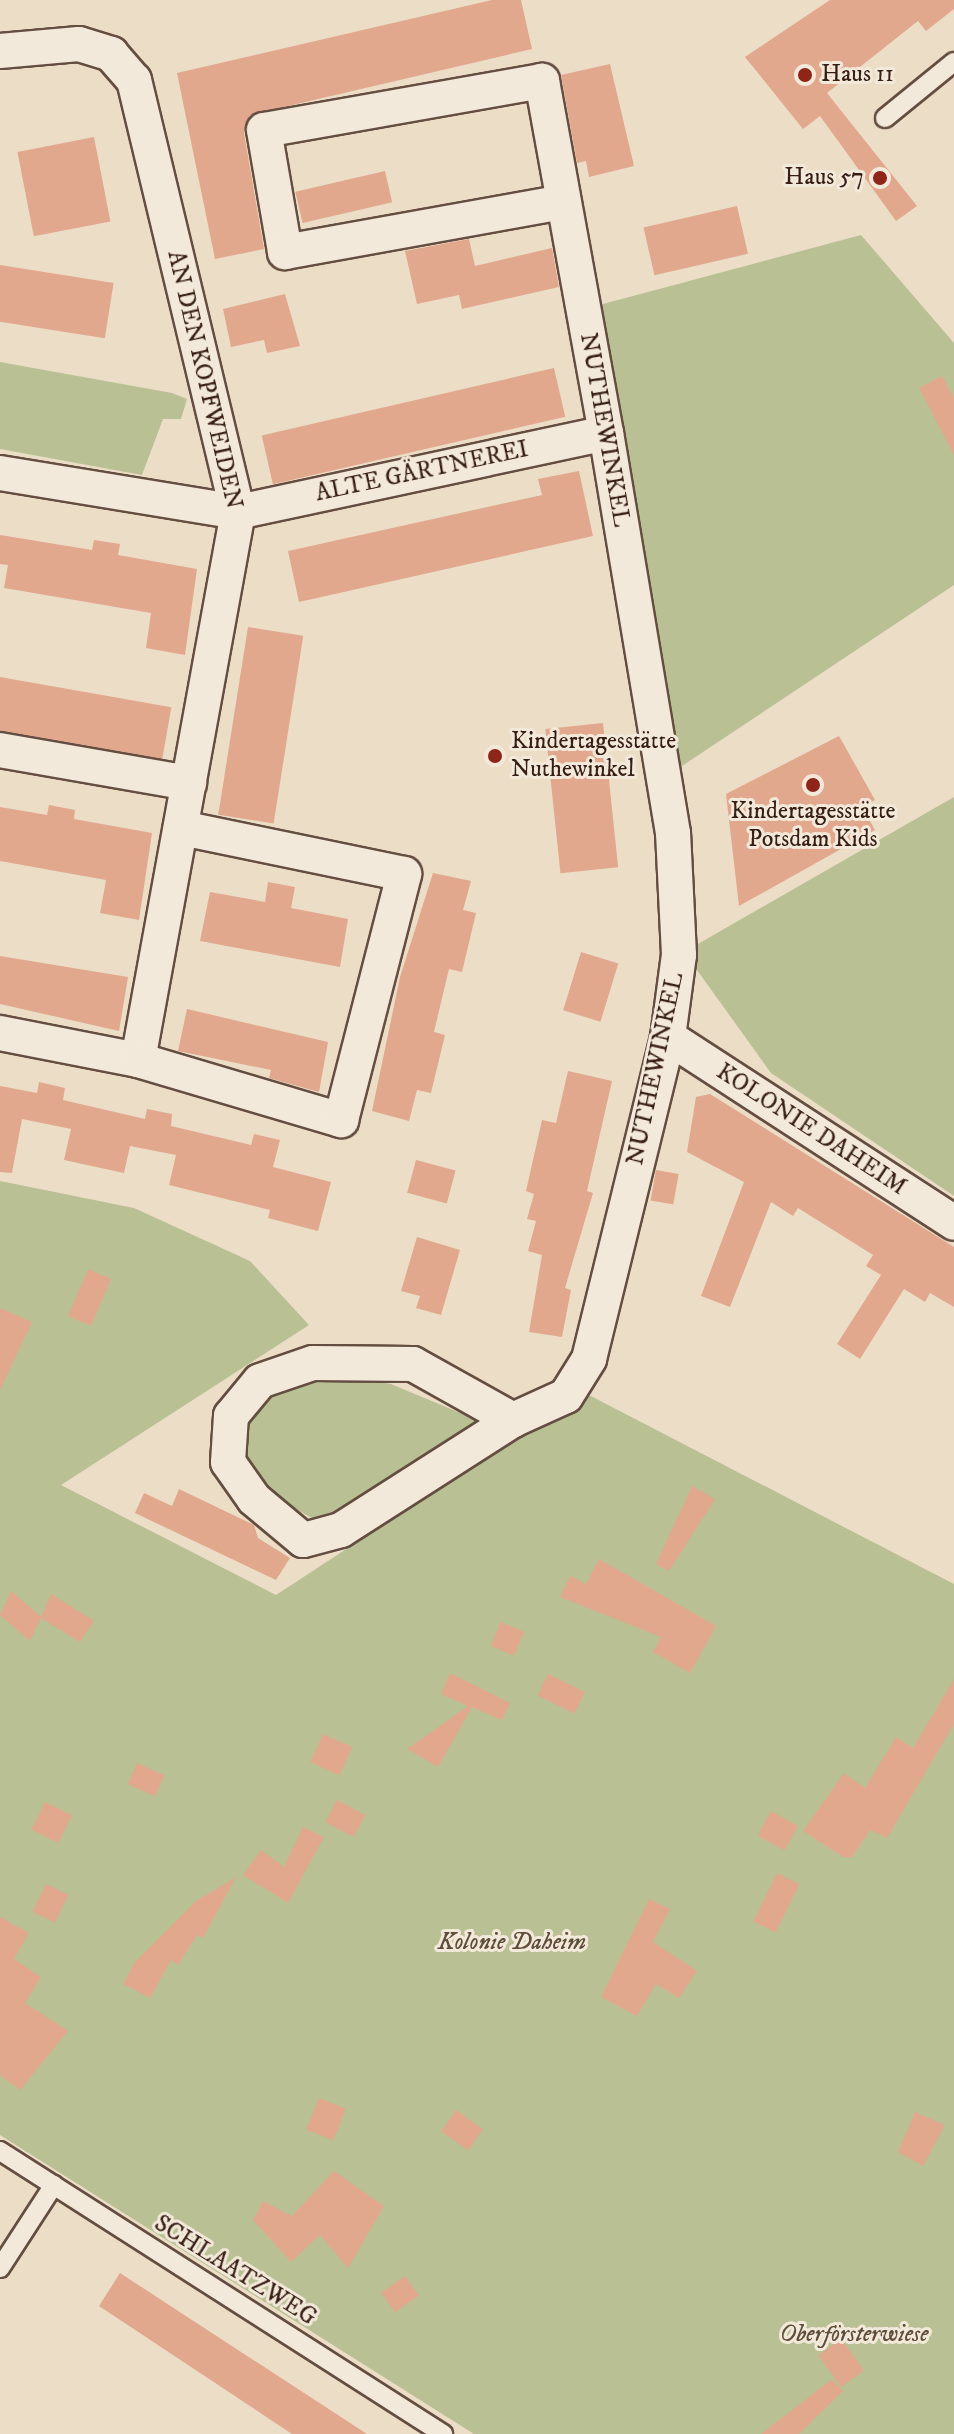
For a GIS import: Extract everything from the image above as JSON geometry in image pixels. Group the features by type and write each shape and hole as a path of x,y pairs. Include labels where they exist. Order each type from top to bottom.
{"street":[{"name":"AN DEN KOPFWEIDEN","path":"0,51 79,44 111,54 134,80 238,512 138,1060"},
{"name":"NUTHEWINKEL","path":"513,1420 413,1364 313,1363 260,1381 231,1416 228,1462 254,1499 303,1540 341,1530 513,1420 566,1396 589,1359 668,1037 679,955 673,833 606,433 564,202 542,81 264,130 285,252 564,202"},
{"name":"ALTE GÄRTNEREI","path":"238,512 606,433"},
{"path":"0,473 238,512"},
{"path":"0,750 189,783"},
{"path":"0,1033 138,1060 341,1120 404,874 181,828"},
{"name":"KOLONIE DAHEIM","path":"668,1037 954,1223"}],"lane":[{"path":"885,118 954,62"},
{"name":"SCHLAATZWEG","path":"0,2151 443,2434"},
{"path":"0,2268 54,2185"}],"green space":[{"path":"861,235 954,343 954,585 670,774 588,308"},
{"path":"0,362 172,393 187,399 181,419 163,419 142,475 0,449"},
{"path":"954,797 954,1196 771,1073 684,952"},
{"name":"Kolonie Daheim","path":"0,1181 134,1208 250,1261 309,1325 61,1485 276,1595 585,1393 954,1584 954,2434 474,2434 0,2135"},
{"path":"325,1373 391,1384 477,1420 442,1454 351,1512 312,1518 266,1493 244,1466 245,1421 268,1392"}],"building":[{"path":"492,0 521,0 532,49 250,115 244,133 264,249 215,259 177,73"},
{"name":"Haus 11","path":"830,0 954,0 954,9 926,31 918,21 827,93 917,206 896,221 820,116 803,129 745,57"},
{"path":"610,64 634,166 589,177 586,161 577,163 561,75"},
{"path":"94,137 110,221 34,236 17,152"},
{"path":"385,171 392,202 303,223 295,192"},
{"path":"737,206 748,254 654,275 643,228"},
{"path":"469,239 475,266 552,248 559,287 462,309 459,295 417,304 405,251"},
{"path":"0,265 114,283 105,338 0,322"},
{"path":"285,294 300,346 267,353 264,340 231,347 223,309"},
{"path":"554,368 565,417 273,484 262,435"},
{"path":"942,376 954,398 954,455 919,388"},
{"path":"579,471 593,536 299,602 288,551 542,495 538,479"},
{"path":"0,535 92,550 94,540 120,544 118,555 197,569 185,655 146,648 151,613 4,588 8,565 0,564"},
{"path":"248,627 303,636 274,823 218,815"},
{"path":"0,677 171,707 162,759 0,731"},
{"path":"603,723 618,867 560,873 545,729"},
{"path":"839,736 875,800 862,807 875,830 739,906 726,794"},
{"path":"49,805 75,810 74,819 152,833 139,920 100,913 106,880 0,861 0,807 47,815"},
{"path":"433,873 471,881 463,910 476,913 462,972 449,969 434,1032 445,1035 431,1093 417,1090 409,1121 372,1111 400,977"},
{"path":"268,882 295,887 291,908 348,919 340,967 200,941 210,892 265,902"},
{"path":"581,952 618,963 600,1022 563,1010"},
{"path":"0,956 128,977 119,1031 0,1004"},
{"path":"187,1009 328,1042 319,1092 269,1078 271,1070 178,1051"},
{"path":"568,1071 612,1081 587,1191 593,1193 565,1288 571,1290 562,1337 529,1332 542,1255 528,1251 536,1221 527,1219 534,1194 526,1191 542,1120 556,1123"},
{"path":"39,1082 65,1088 63,1100 145,1119 147,1109 172,1114 171,1126 251,1145 254,1134 280,1140 273,1167 331,1182 318,1231 268,1218 270,1210 169,1185 176,1155 130,1146 124,1173 64,1160 71,1129 22,1119 12,1173 0,1172 0,1086 37,1093"},
{"path":"710,1094 954,1247 954,1307 930,1293 925,1302 904,1289 860,1359 837,1344 881,1275 866,1266 873,1255 798,1208 793,1216 771,1202 730,1307 701,1296 744,1182 687,1152 696,1097"},
{"path":"416,1160 456,1171 447,1203 407,1193"},
{"path":"656,1170 679,1174 673,1205 651,1201"},
{"path":"417,1237 460,1250 441,1315 416,1308 420,1296 401,1291"},
{"path":"88,1269 111,1279 91,1326 68,1316"},
{"path":"0,1308 32,1322 0,1390"},
{"path":"692,1486 715,1499 669,1571 656,1564"},
{"path":"179,1489 254,1525 258,1538 290,1558 276,1580 135,1513 144,1493 172,1506"},
{"path":"599,1559 716,1626 690,1673 653,1652 661,1637 560,1597 570,1576 586,1584"},
{"path":"11,1591 41,1617 51,1594 94,1621 80,1642 41,1618 30,1641 0,1615"},
{"path":"501,1622 524,1632 514,1656 491,1646"},
{"path":"450,1673 510,1703 502,1720 472,1707 438,1767 407,1749 468,1706 441,1694"},
{"path":"548,1674 585,1692 574,1714 537,1696"},
{"path":"954,1679 954,1724 887,1838 870,1830 852,1857 843,1857 803,1831 844,1773 865,1788 896,1737 913,1748"},
{"path":"323,1734 352,1747 340,1775 310,1762"},
{"path":"137,1763 164,1775 155,1796 128,1784"},
{"path":"337,1800 365,1815 354,1837 325,1822"},
{"path":"45,1802 72,1815 58,1843 31,1830"},
{"path":"771,1811 798,1826 785,1851 757,1835"},
{"path":"303,1827 324,1837 288,1903 243,1875 261,1850 284,1867"},
{"path":"777,1873 799,1884 776,1932 753,1922"},
{"path":"236,1877 203,1938 197,1935 178,1965 171,1960 150,1998 123,1984 135,1962 196,1901"},
{"path":"46,1884 68,1895 55,1923 32,1912"},
{"path":"649,1899 670,1909 653,1942 697,1971 679,1998 656,1984 637,2016 601,1997"},
{"path":"0,1917 29,1933 14,1959 41,1977 25,2003 68,2031 20,2090 0,2075"},
{"path":"319,2098 346,2109 333,2140 306,2130"},
{"path":"456,2110 483,2129 468,2150 441,2131"},
{"path":"915,2112 945,2125 923,2166 898,2152"},
{"path":"334,2171 384,2206 348,2268 320,2235 291,2262 253,2220 263,2201 292,2216"},
{"path":"120,2273 367,2434 292,2434 99,2306"},
{"path":"405,2276 419,2296 395,2312 381,2293"},
{"path":"841,2339 864,2371 841,2387 818,2355"},
{"path":"832,2379 843,2391 799,2434 761,2434"}],"place":[{"name":"Haus 11","path":"805,75"},
{"name":"Haus 57","path":"880,178"},
{"name":"Kindertagesstätte Nuthewinkel","path":"495,756"},
{"name":"Kindertagesstätte Potsdam Kids","path":"813,785"}],"park label":[{"name":"Oberförsterwiese","path":"854,2335"}]}
